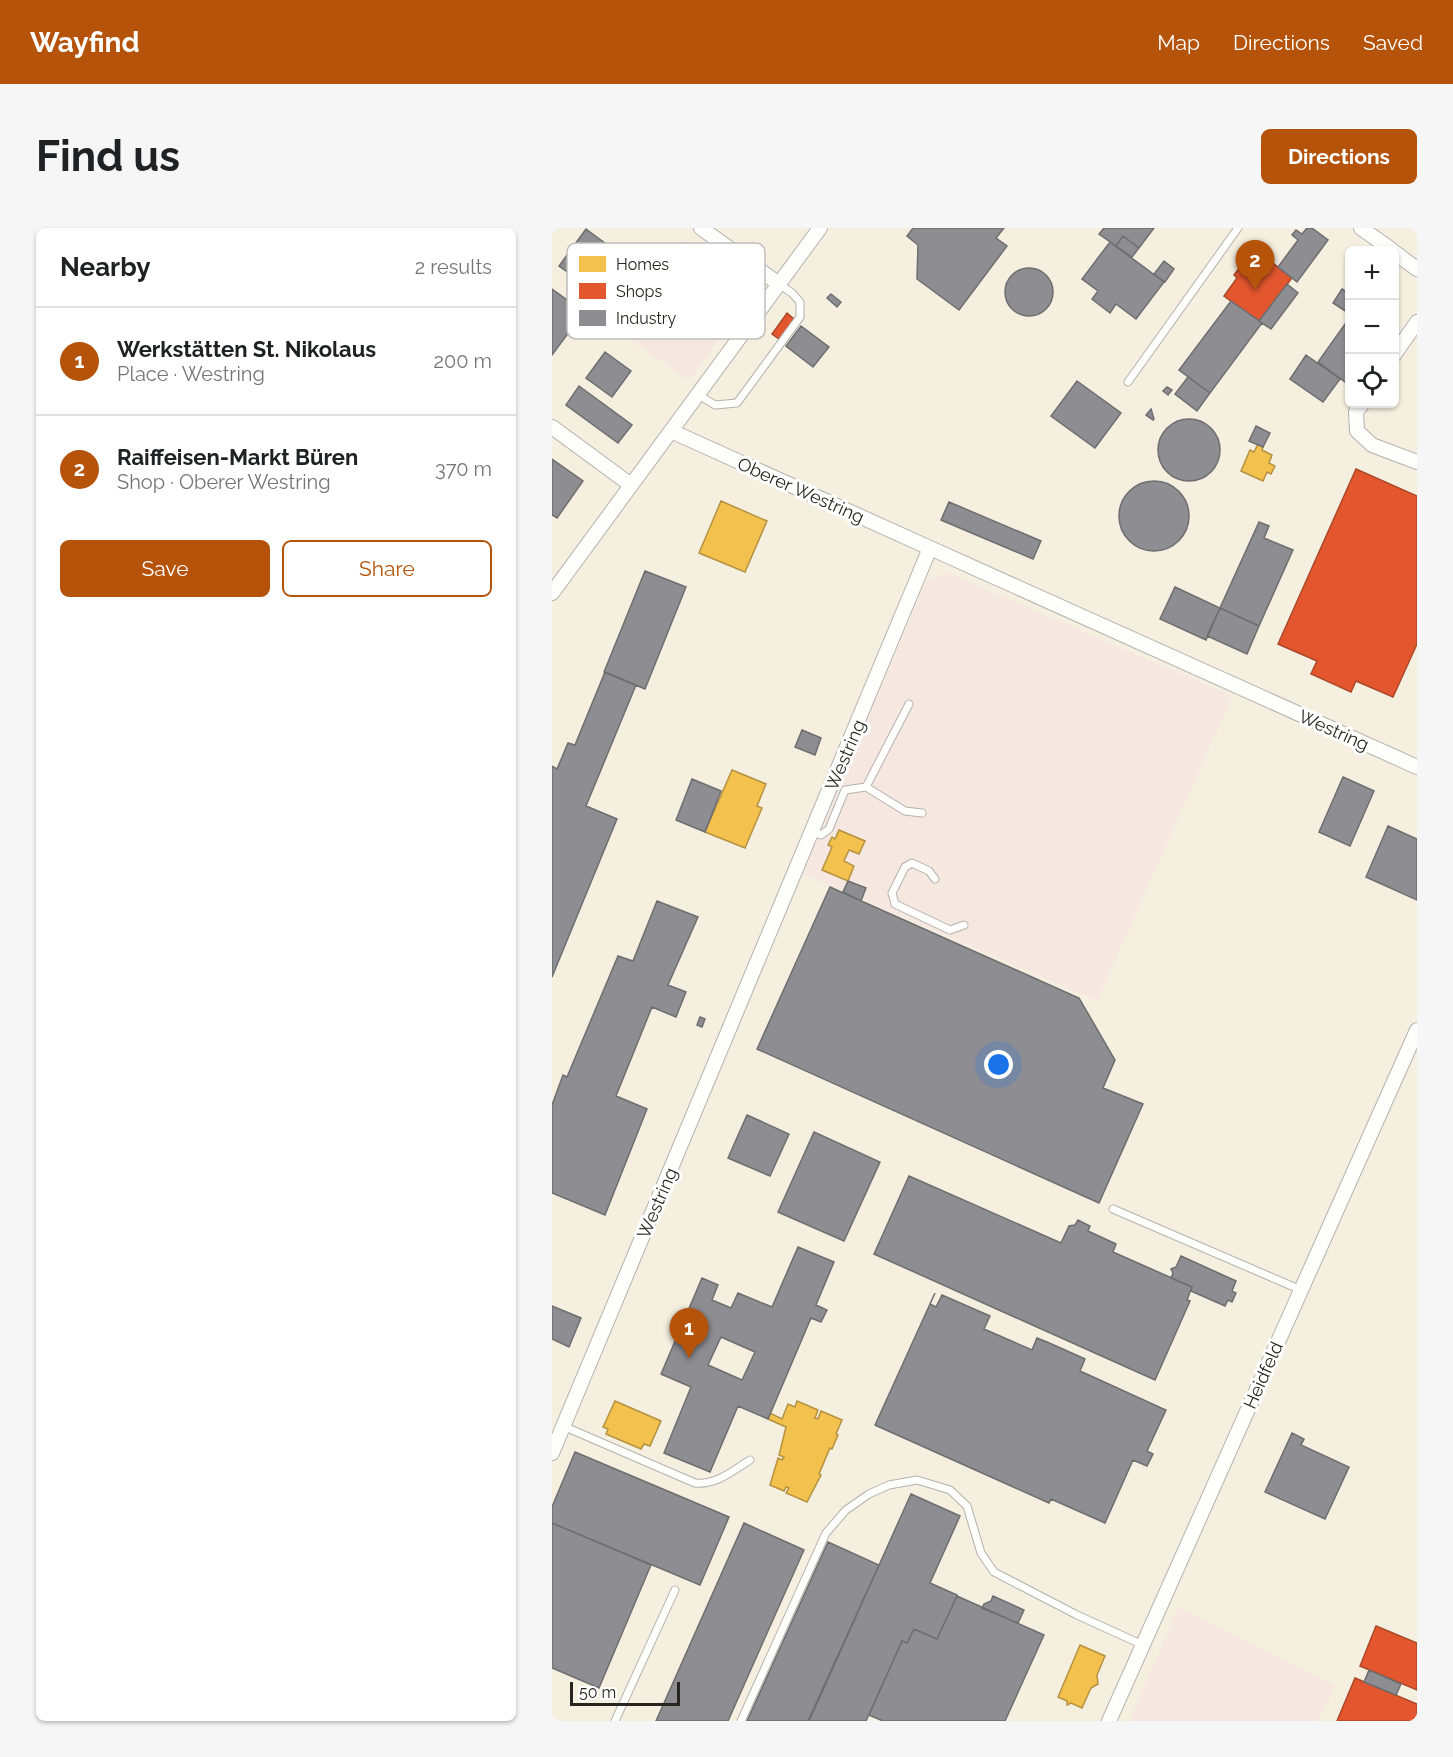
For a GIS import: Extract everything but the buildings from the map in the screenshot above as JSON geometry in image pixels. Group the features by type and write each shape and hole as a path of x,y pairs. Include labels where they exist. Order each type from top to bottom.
{"street":[{"path":"702,228 723,243"},
{"path":"765,303 820,228"},
{"path":"1361,228 1386,246"},
{"path":"1399,256 1417,269"},
{"path":"765,274 779,284"},
{"path":"1396,354 1417,322"},
{"path":"552,593 738,339"},
{"path":"1359,408 1356,431 1372,445 1417,462"},
{"path":"552,427 631,485"},
{"name":"Oberer Westring","path":"671,431 930,548"},
{"name":"Westring","path":"552,1453 930,548 1417,767"},
{"name":"Heidfeld","path":"1109,1721 1417,1030"}],"lane":[{"path":"1128,382 1238,228"},
{"path":"697,394 715,405 737,403 744,394 800,317 800,302 779,284"},
{"path":"866,787 909,704"},
{"path":"813,831 822,835 829,830 845,790 866,787 905,811 922,813"},
{"path":"935,879 929,871 912,863 905,867 892,893 895,904 950,930 964,925"},
{"path":"1113,1209 1301,1290"},
{"path":"563,1426 695,1483 720,1479 750,1460"},
{"path":"741,1721 826,1533 846,1510 869,1494 889,1485 917,1480 950,1490 967,1506 981,1552 994,1572 1077,1615 1143,1645"},
{"path":"615,1721 675,1590"}],"shaded area":[{"path":"552,228 1417,228 1417,1721 552,1721"},
{"path":"630,339 719,339 689,381"},
{"path":"948,573 1232,696 1097,1001 801,873 927,580"},
{"path":"1179,1607 1335,1685 1318,1721 1129,1721"}],"place":[{"name":"Raiffeisen-Markt Büren","path":"1255,290"},
{"name":"Werkstätten St. Nikolaus","path":"689,1358"}]}
